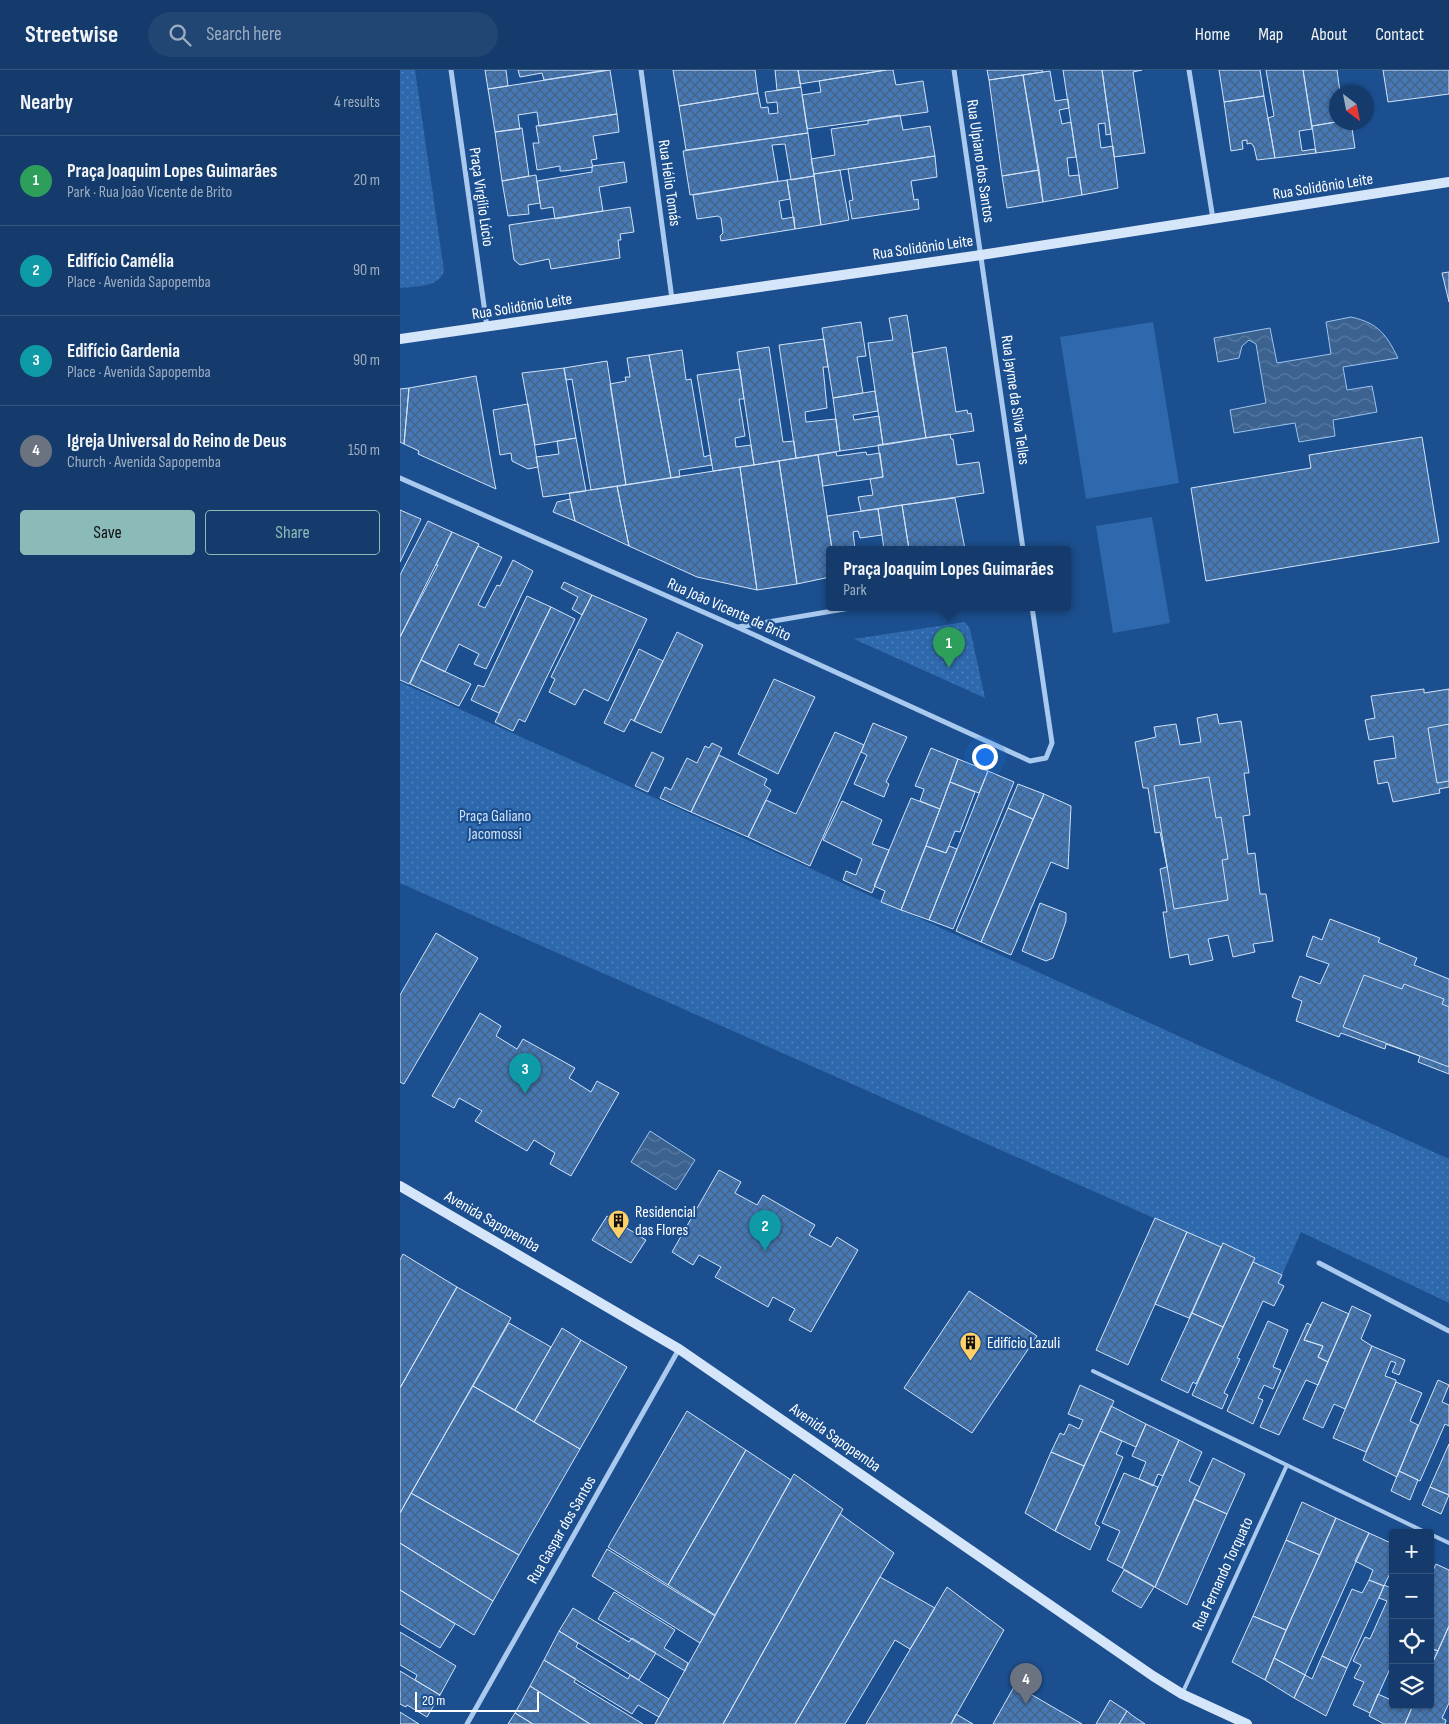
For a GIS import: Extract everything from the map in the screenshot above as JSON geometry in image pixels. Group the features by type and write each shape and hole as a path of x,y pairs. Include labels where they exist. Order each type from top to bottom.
{"main road":[{"name":"Rua Solidônio Leite","path":"400,339 981,255 1449,182"},
{"name":"Avenida Sapopemba","path":"400,1186 679,1349 1182,1694 1247,1724"}],"street":[{"name":"Praça Virgílio Lúcio","path":"451,70 487,327"},
{"name":"Rua Hélio Tomás","path":"641,70 672,299"},
{"name":"Rua Ulpiano dos Santos","path":"954,70 981,255"},
{"path":"1189,70 1212,219"},
{"name":"Rua Jayme da Silva Telles","path":"981,255 1023,546"},
{"name":"Rua João Vicente de Brito","path":"400,478 737,627 1030,761 1046,758 1052,743 1033,611"},
{"path":"737,627 832,611"},
{"path":"1319,1263 1449,1332"},
{"name":"Rua Gaspar dos Santos","path":"466,1724 679,1349"}],"lane":[{"path":"1093,1371 1421,1529"},
{"name":"Rua Fernando Torquato","path":"1182,1694 1287,1465"},
{"path":"1434,1536 1449,1543"}],"green space":[{"path":"400,70 415,70 444,271 437,281 432,283 400,288"},
{"path":"1153,322 1179,483 1086,499 1060,337"},
{"path":"1152,517 1170,623 1113,633 1096,526"},
{"path":"965,622 970,629 985,698 854,639"},
{"name":"Praça Galiano Jacomossi","path":"400,682 1449,1159 1449,1303 1301,1232 1282,1275 400,883"}],"water":[{"path":"1351,317 1375,326 1385,336 1398,358 1343,367 1347,390 1372,386 1377,412 1333,420 1335,436 1299,442 1295,423 1234,433 1230,410 1266,403 1256,344 1249,340 1242,346 1239,358 1218,362 1214,338 1270,328 1277,363 1331,354 1326,322"},
{"path":"650,1131 695,1160 676,1190 631,1162"}],"building":[{"path":"485,70 506,70 508,86 488,89"},
{"path":"518,70 606,70 544,80 542,73 520,77"},
{"path":"610,70 617,114 539,126 537,112 518,115 520,129 495,132 488,89"},
{"path":"673,70 755,70 758,93 679,106"},
{"path":"775,70 798,70 801,87 777,90"},
{"path":"798,70 886,70 800,84"},
{"path":"893,70 896,85 923,81 928,112 807,129 802,95 821,92 819,81"},
{"path":"987,70 1042,70 1043,72 989,80"},
{"path":"1063,70 1102,70 1111,134 1106,135 1105,123 1098,124 1101,148 1113,146 1118,188 1082,195"},
{"path":"1102,70 1142,70 1133,72 1145,153 1114,157"},
{"path":"1219,70 1260,70 1264,96 1224,102"},
{"path":"1266,70 1303,70 1312,129 1299,131 1302,151 1315,149 1316,153 1275,158 1268,118 1274,116"},
{"path":"1303,70 1337,70 1339,85 1329,85 1329,123 1312,126"},
{"path":"1383,70 1449,70 1449,94 1388,102"},
{"path":"1050,71 1055,101 1068,99 1069,108 1059,110 1062,124 1071,122 1076,157 1067,158 1069,176 1079,175 1082,195 1043,202 1023,75"},
{"path":"1023,75 1039,170 1002,176 989,80"},
{"path":"801,87 808,133 686,150 679,106 758,93 761,108 768,107 769,114 778,113 777,102 767,103 765,92"},
{"path":"1264,96 1275,158 1257,160 1254,147 1251,143 1247,144 1247,140 1242,141 1243,149 1231,151 1224,102"},
{"path":"617,114 619,132 593,136 597,159 591,160 593,167 560,171 560,166 537,170 533,143 539,143 536,126"},
{"path":"900,115 903,130 930,126 935,156 814,174 811,159 835,155 831,129 868,124 868,120"},
{"path":"1329,123 1329,130 1352,130 1355,148 1316,153 1312,126"},
{"path":"522,128 529,176 502,181 495,132"},
{"path":"808,133 814,176 791,180 785,144 772,145 778,181 690,195 683,151"},
{"path":"935,156 937,177 911,181 914,200 918,199 919,209 852,219 849,201 853,200 848,169"},
{"path":"624,162 627,182 599,187 603,211 555,219 553,207 541,209 537,181 592,172 592,166"},
{"path":"840,170 849,220 821,225 814,174"},
{"path":"1039,170 1043,202 1007,208 1002,176"},
{"path":"536,175 540,203 528,205 529,214 508,216 502,181"},
{"path":"814,176 821,225 795,229 787,180"},
{"path":"787,180 790,199 779,201 782,219 794,217 795,229 721,241 720,236 723,233 721,218 718,216 697,219 693,195"},
{"path":"630,207 634,232 620,234 621,240 618,240 620,258 551,269 549,259 520,265 514,260 509,225"},
{"path":"1449,272 1449,302 1442,273"},
{"path":"907,315 926,438 883,445 868,343 893,340 889,318"},
{"path":"861,322 866,356 857,357 863,393 833,398 822,328"},
{"path":"824,339 828,367 823,367 827,408 805,412 806,422 836,419 840,451 796,458 779,345"},
{"path":"769,347 783,442 794,441 796,458 754,465 737,352"},
{"path":"946,347 956,412 967,410 968,414 971,413 974,431 926,438 912,353"},
{"path":"682,350 686,380 691,379 704,457 710,455 712,465 679,470 680,477 671,478 649,355"},
{"path":"649,355 671,478 626,485 610,384 626,381 625,377 630,377 627,358"},
{"path":"607,361 626,485 591,490 572,379 566,380 564,368"},
{"path":"564,368 576,438 535,445 522,373"},
{"path":"740,369 744,399 739,399 745,436 735,438 736,447 751,445 754,465 713,471 697,375"},
{"path":"476,376 496,489 418,454 419,451 404,444 409,388"},
{"path":"409,388 404,444 400,442 400,389"},
{"path":"875,391 878,411 853,415 854,420 879,416 883,445 840,451 833,398"},
{"path":"528,404 538,467 528,469 512,461 511,453 500,455 493,410"},
{"path":"950,434 951,439 953,439 957,465 979,462 984,493 861,511 858,497 873,495 870,479 883,477 878,445"},
{"path":"1422,437 1439,542 1206,581 1191,488 1311,468 1309,455"},
{"path":"576,438 586,491 543,497 536,457 559,454 557,441"},
{"path":"836,452 837,456 866,452 867,455 880,453 883,477 823,486 818,455"},
{"path":"818,455 832,546 826,546 826,578 797,584 779,461"},
{"path":"779,461 797,584 757,590 740,467"},
{"path":"740,467 757,590 697,577 629,546 617,486"},
{"path":"617,486 629,546 575,521 569,493"},
{"path":"955,498 964,546 909,546 902,505"},
{"path":"570,499 575,521 553,512 557,502"},
{"path":"902,505 909,546 884,546 878,509"},
{"path":"878,509 882,535 860,538 858,531 853,532 855,546 832,546 827,516"},
{"path":"400,510 421,519 400,562"},
{"path":"428,521 452,532 400,637 400,575"},
{"path":"452,532 479,544 409,684 400,680 400,637 438,565 436,565"},
{"path":"478,546 502,557 478,605 485,608 497,585 500,586 513,560 533,571 486,669 474,664 479,654 459,644 445,672 421,660"},
{"path":"564,582 592,595 582,615 572,609 578,597 561,588"},
{"path":"592,595 647,619 608,701 584,689 575,705 549,692 555,679 551,677"},
{"path":"527,596 551,607 499,713 471,700 478,685 484,687"},
{"path":"551,607 575,619 525,722 519,719 513,731 495,722"},
{"path":"677,632 703,645 661,733 634,721"},
{"path":"639,649 663,661 634,721 631,719 624,732 604,723"},
{"path":"421,660 471,684 459,706 410,684"},
{"path":"774,679 815,697 778,774 738,754"},
{"path":"1424,689 1424,693 1449,689 1449,787 1439,789 1440,793 1393,802 1388,782 1378,784 1374,761 1396,758 1393,736 1369,740 1365,720 1375,718 1371,696"},
{"path":"1217,714 1219,724 1241,721 1249,773 1244,773 1250,815 1243,816 1248,854 1255,853 1260,894 1266,894 1273,941 1253,944 1255,952 1233,957 1228,935 1208,939 1213,960 1190,965 1188,954 1170,958 1163,912 1167,912 1160,869 1167,867 1160,832 1155,833 1148,788 1143,788 1135,742 1156,737 1154,727 1176,724 1180,745 1201,742 1197,718"},
{"path":"873,723 907,737 886,782 889,784 884,797 854,784 867,755 861,752"},
{"path":"1449,724 1449,781 1437,783 1428,728"},
{"path":"835,732 864,745 810,866 748,837 766,800 796,814"},
{"path":"712,743 722,748 691,812 660,798 665,787 671,790 687,758 697,763 705,746 709,748"},
{"path":"931,748 958,759 940,809 920,801 924,789 915,786"},
{"path":"652,752 664,758 648,792 635,786"},
{"path":"719,755 767,779 764,785 771,790 748,837 691,812"},
{"path":"958,759 988,771 979,793 950,782"},
{"path":"988,771 1014,782 953,929 929,920"},
{"path":"1209,777 1216,818 1221,817 1228,859 1222,860 1228,900 1174,909 1154,786"},
{"path":"950,782 975,792 960,832 955,831 946,853 926,846"},
{"path":"1018,784 1044,794 1033,819 1008,808"},
{"path":"1044,794 1071,806 1068,869 1051,862 1011,955 981,942"},
{"path":"911,798 940,809 901,910 881,902 885,891 874,886"},
{"path":"842,801 882,820 872,844 889,850 872,893 843,880 846,871 856,875 862,859 823,840"},
{"path":"1008,808 1033,819 981,942 956,931"},
{"path":"926,846 946,853 949,846 957,849 929,920 901,910"},
{"path":"1040,903 1066,913 1066,921 1053,958 1046,961 1022,951"},
{"path":"1330,919 1380,938 1378,942 1417,958 1414,965 1449,979 1449,1074 1418,1062 1420,1056 1386,1044 1385,1049 1341,1033 1339,1037 1296,1021 1302,1001 1292,997 1300,976 1320,984 1329,964 1306,956 1313,936 1322,940"},
{"path":"436,933 478,958 404,1084 400,1082 400,995"},
{"path":"1364,975 1402,989 1404,984 1444,999 1442,1004 1449,1007 1449,1067 1343,1027"},
{"path":"480,1013 501,1026 496,1036 517,1049 523,1039 575,1068 569,1078 591,1092 597,1081 619,1093 571,1176 550,1164 555,1153 534,1140 527,1151 475,1121 482,1111 459,1098 454,1108 432,1096"},
{"path":"719,1170 741,1182 735,1193 757,1205 763,1195 815,1225 809,1235 831,1247 837,1237 858,1250 811,1332 789,1320 795,1309 773,1297 768,1307 715,1277 721,1267 699,1255 693,1265 672,1252"},
{"name":"Residencial das Flores","path":"607,1216 646,1240 631,1263 592,1240"},
{"path":"1155,1218 1187,1232 1128,1365 1096,1350"},
{"path":"1187,1232 1221,1247 1189,1318 1155,1304"},
{"path":"1223,1243 1255,1258 1223,1327 1192,1313"},
{"path":"403,1254 457,1287 400,1388 400,1260"},
{"path":"1253,1262 1282,1275 1278,1283 1284,1286 1274,1306 1263,1301 1237,1358 1240,1359 1224,1393 1228,1395 1222,1409 1192,1395"},
{"path":"457,1287 511,1318 400,1513 400,1388"},
{"name":"Edifício Lazuli","path":"969,1291 1037,1336 972,1433 904,1388"},
{"path":"1322,1302 1349,1314 1328,1362 1318,1357 1323,1346 1304,1340"},
{"path":"1352,1306 1371,1315 1361,1339 1372,1346 1345,1409 1334,1404 1323,1428 1303,1419"},
{"path":"1192,1313 1223,1327 1196,1384 1193,1382 1188,1393 1161,1380"},
{"path":"1268,1321 1288,1330 1273,1367 1281,1370 1273,1389 1264,1385 1258,1398 1263,1400 1253,1424 1227,1411"},
{"path":"509,1323 551,1347 515,1410 473,1386"},
{"path":"1307,1323 1311,1325 1304,1340 1323,1346 1318,1357 1328,1362 1318,1385 1306,1380 1279,1435 1260,1427"},
{"path":"562,1328 581,1340 534,1422 515,1410"},
{"path":"581,1340 627,1367 580,1449 534,1422"},
{"path":"1372,1346 1405,1360 1399,1375 1392,1372 1396,1363 1391,1361 1385,1376 1396,1380 1396,1382 1366,1452 1333,1438"},
{"path":"1438,1380 1449,1385 1442,1402 1449,1405 1449,1426 1445,1424 1420,1481 1399,1471"},
{"path":"1396,1382 1422,1393 1410,1421 1418,1425 1397,1477 1363,1460"},
{"path":"1080,1385 1114,1401 1084,1466 1051,1452 1060,1433 1064,1435 1069,1424 1079,1429 1083,1420 1068,1414"},
{"path":"473,1386 580,1449 519,1555 411,1493"},
{"path":"1111,1406 1146,1424 1136,1447 1100,1431"},
{"path":"687,1411 746,1450 668,1585 608,1547"},
{"path":"1146,1424 1179,1440 1163,1476 1158,1474 1153,1486 1139,1479 1146,1462 1132,1456"},
{"path":"1100,1431 1122,1441 1116,1454 1123,1457 1095,1524 1100,1527 1090,1550 1055,1531"},
{"path":"1179,1440 1202,1452 1189,1481 1200,1487 1155,1587 1122,1568"},
{"path":"1449,1444 1449,1495 1430,1487"},
{"path":"746,1450 791,1480 715,1615 668,1585"},
{"path":"1051,1452 1084,1466 1055,1531 1025,1513"},
{"path":"1213,1458 1245,1474 1227,1514 1194,1499"},
{"path":"1399,1471 1418,1480 1410,1500 1391,1491"},
{"path":"1124,1473 1158,1487 1122,1568 1107,1560 1120,1531 1102,1523"},
{"path":"794,1474 843,1509 723,1724 655,1724"},
{"path":"1430,1487 1449,1495 1441,1514 1422,1505"},
{"path":"411,1493 519,1555 493,1601 400,1543 400,1513"},
{"path":"1194,1499 1227,1514 1187,1605 1155,1587"},
{"path":"1302,1502 1336,1518 1320,1555 1286,1540"},
{"path":"840,1514 894,1553 795,1724 723,1724"},
{"path":"1336,1518 1369,1533 1305,1675 1274,1658"},
{"path":"1369,1533 1389,1542 1389,1575 1384,1586 1369,1580 1373,1570 1355,1561"},
{"path":"1286,1540 1320,1555 1286,1630 1253,1616"},
{"path":"400,1543 493,1601 474,1635 400,1590"},
{"path":"607,1549 715,1616 700,1643 592,1576"},
{"path":"1436,1564 1449,1570 1449,1626 1438,1651 1434,1650 1434,1568"},
{"path":"1124,1570 1154,1587 1141,1608 1112,1591"},
{"path":"880,1577 935,1608 910,1649 895,1640 845,1724 795,1724"},
{"path":"1369,1580 1384,1586 1347,1668 1322,1656 1352,1589 1362,1593"},
{"path":"1384,1585 1389,1587 1389,1671 1370,1713 1353,1705 1364,1682 1354,1678 1361,1665 1353,1661 1365,1637 1370,1639 1387,1601 1379,1598"},
{"path":"947,1587 1004,1630 951,1724 866,1724"},
{"path":"400,1590 455,1624 440,1648 400,1624"},
{"path":"614,1592 675,1630 664,1648 688,1663 685,1671 598,1619"},
{"path":"573,1608 629,1642 632,1638 656,1653 639,1680 559,1631"},
{"path":"1253,1616 1286,1630 1265,1680 1232,1662"},
{"path":"1449,1626 1449,1703 1442,1718 1446,1720 1445,1724 1405,1724 1411,1709 1434,1709 1434,1659"},
{"path":"559,1631 578,1643 576,1647 628,1679 630,1675 669,1699 659,1717 638,1705 632,1714 544,1660"},
{"path":"400,1632 456,1666 440,1695 415,1680 417,1675 400,1665"},
{"path":"1434,1650 1438,1651 1434,1660"},
{"path":"1322,1656 1347,1668 1326,1716 1294,1698 1305,1675 1312,1679"},
{"path":"1274,1658 1305,1675 1294,1698 1265,1680"},
{"path":"544,1660 576,1679 574,1682 643,1724 590,1724 530,1686"},
{"path":"400,1671 440,1695 427,1717 407,1705 406,1707 400,1704"},
{"path":"1015,1685 1082,1724 993,1724"},
{"path":"530,1686 590,1724 533,1724 515,1713"},
{"path":"1378,1694 1389,1699 1389,1709 1411,1709 1405,1724 1384,1724 1369,1716"},
{"path":"1110,1700 1127,1711 1119,1724 1096,1724"},
{"path":"1127,1711 1133,1716 1145,1724 1119,1724"},
{"path":"400,1712 419,1724 400,1724"},
{"path":"515,1713 533,1724 508,1724"},
{"path":"956,1714 973,1724 951,1724"}],"place":[{"name":"Praça Joaquim Lopes Guimarães","path":"949,668"},
{"name":"Edifício Gardenia","path":"525,1094"},
{"name":"Residencial das Flores","path":"619,1240"},
{"name":"Edifício Camélia","path":"765,1251"},
{"name":"Edifício Lazuli","path":"971,1362"},
{"name":"Igreja Universal do Reino de Deus","path":"1026,1704"}]}
